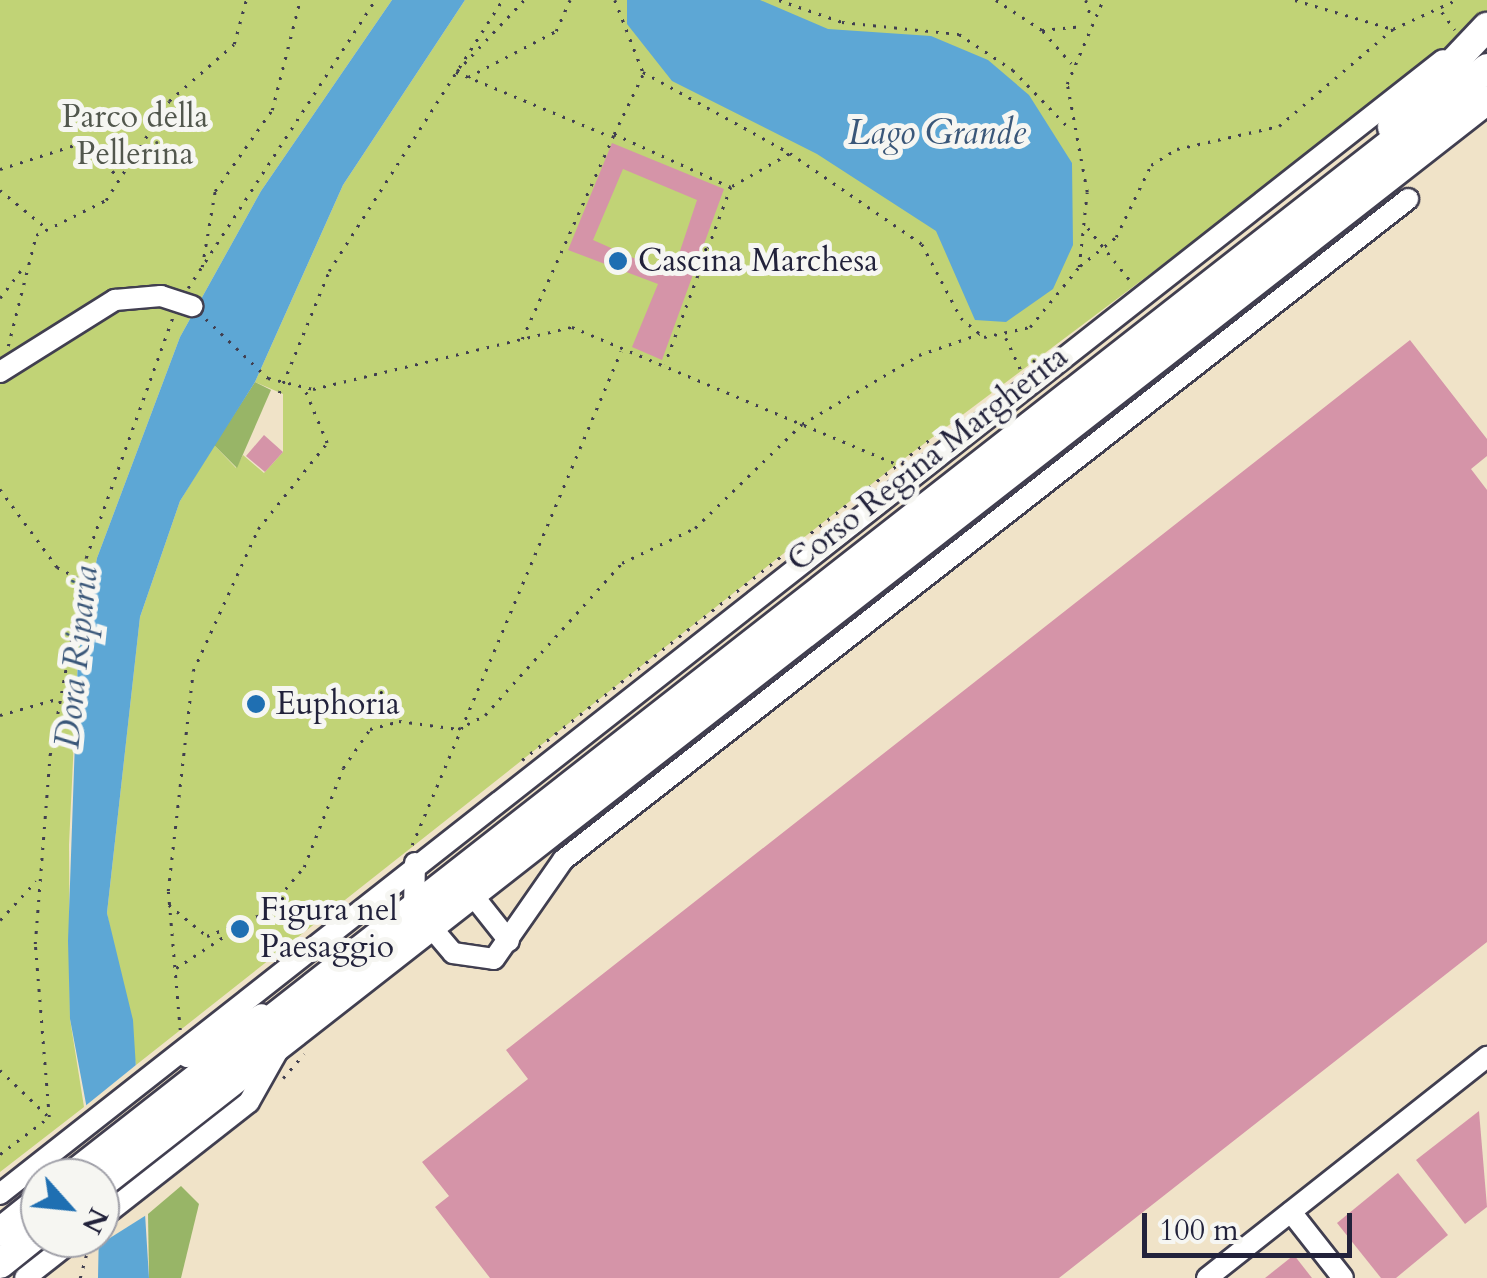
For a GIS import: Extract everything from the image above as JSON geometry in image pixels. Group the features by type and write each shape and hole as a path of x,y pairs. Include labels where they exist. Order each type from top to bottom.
{"main road":[{"path":"1362,164 1476,35"},
{"name":"Corso Regina Margherita","path":"101,1158 295,1046 422,917 1487,68"},
{"name":"Corso Regina Margherita","path":"120,1163 159,1121 322,980 422,917 471,892 1487,100"},
{"path":"0,1232 20,1216"},
{"path":"0,1264 20,1248"}],"street":[{"name":"Corso Regina Margherita","path":"0,1194 150,1077 414,856 910,483 1476,35"},
{"path":"414,856 422,917 453,954 476,960 494,959 563,860 1408,199"},
{"path":"3,363 115,300 186,303"},
{"path":"471,892 509,941"},
{"name":"Corso Regina Margherita","path":"150,1077 322,980"},
{"name":"Corso Regina Margherita","path":"120,1203 250,1102 295,1046"},
{"path":"1207,1278 1487,1057"},
{"path":"1291,1212 1343,1278"},
{"path":"25,1278 50,1258"}],"path":[{"path":"3,363 27,263 44,226 94,210 169,101 234,44 246,0"},
{"path":"202,267 214,191 272,110 300,0"},
{"path":"49,1117 37,880 59,699 82,579 202,267 375,0"},
{"path":"280,393 329,271 502,0"},
{"path":"456,72 524,0"},
{"path":"468,77 556,31 570,0"},
{"path":"615,0 643,72 790,153 922,244 980,334"},
{"path":"779,0 842,22 960,34 1013,70 1068,127"},
{"path":"996,0 1042,30 1071,64"},
{"path":"1086,0 1091,17"},
{"path":"1079,268 1088,227 1068,127 1071,64 1091,17 1103,0"},
{"path":"1295,0 1393,29"},
{"path":"175,970 290,890 370,730 398,721 458,730 485,716 592,589 695,528 802,424 919,355 980,334 1005,336 1052,308 1079,268 1121,229 1151,165 1177,150 1279,126 1393,29 1442,10 1456,0"},
{"path":"1442,10 1476,35"},
{"path":"1042,30 1087,25"},
{"path":"456,72 607,135 614,134 730,187"},
{"path":"614,134 643,72"},
{"path":"521,340 607,135"},
{"path":"0,169 81,143 110,178 120,177"},
{"path":"664,366 730,187 790,153"},
{"path":"0,190 44,226"},
{"path":"1088,227 1144,298"},
{"path":"0,298 27,263"},
{"name":"Corso Regina Margherita","path":"186,303 268,378 303,387 572,327 897,464 910,483"},
{"path":"1005,336 1020,370"},
{"path":"414,856 458,730 621,350"},
{"path":"175,1039 175,970 169,905 174,783 193,671 258,529 327,444 324,417 303,387"},
{"path":"0,488 58,567 82,579"},
{"path":"0,714 59,699"},
{"path":"0,920 37,880"},
{"path":"169,905 190,928 225,936"},
{"path":"274,1088 295,1046"},
{"path":"0,1070 49,1117"},
{"path":"0,1154 49,1117"}],"green space":[{"name":"Parco della Pellerina","path":"0,0 392,0 261,191 180,337 97,558 78,655 69,845 70,1019 84,1107 0,1172"},
{"path":"465,0 1487,0 1487,21 897,464 136,1065 107,913 140,617 180,501 214,445 236,468 243,455 264,473 283,452 283,394 255,382 343,185"},
{"path":"255,382 271,390 237,468 214,445"},
{"path":"181,1186 199,1204 181,1278 149,1278 148,1214"}],"water":[{"path":"392,0 465,0 343,185 255,382 180,501 140,617 107,913 133,1020 149,1278 98,1278 98,1258 120,1258 120,1158 96,1158 70,1019 68,941 78,655 97,558 180,337 261,191"},
{"name":"Lago Grande","path":"627,0 760,0 828,29 931,36 988,60 1029,95 1072,163 1073,245 1053,289 1006,322 975,320 936,231 817,154 672,81 627,24"}],"pier":[{"path":"136,1065 148,1214 120,1232 120,1158 91,1158 84,1107"}],"building":[{"name":"Cascina Marchesa","path":"612,143 724,189 662,360 632,347 658,284 568,250","holes":["623,169 697,200 672,275 593,240"]},
{"path":"1410,340 1487,439 1487,456 1471,469 1487,490 1487,942 1059,1278 490,1278 435,1207 449,1196 422,1162 528,1079 506,1050"},
{"path":"264,435 283,452 265,472 246,456"},
{"path":"1479,1111 1487,1207 1465,1224 1416,1160"},
{"path":"1398,1173 1448,1235 1396,1278 1381,1278 1337,1223"},
{"path":"1294,1255 1312,1278 1265,1278"}],"place":[{"name":"Cascina Marchesa","path":"618,261"},
{"name":"Euphoria","path":"256,704"},
{"name":"Figura nel Paesaggio","path":"240,929"}],"water label":[{"name":"Dora Riparia","path":"77,657"}]}
